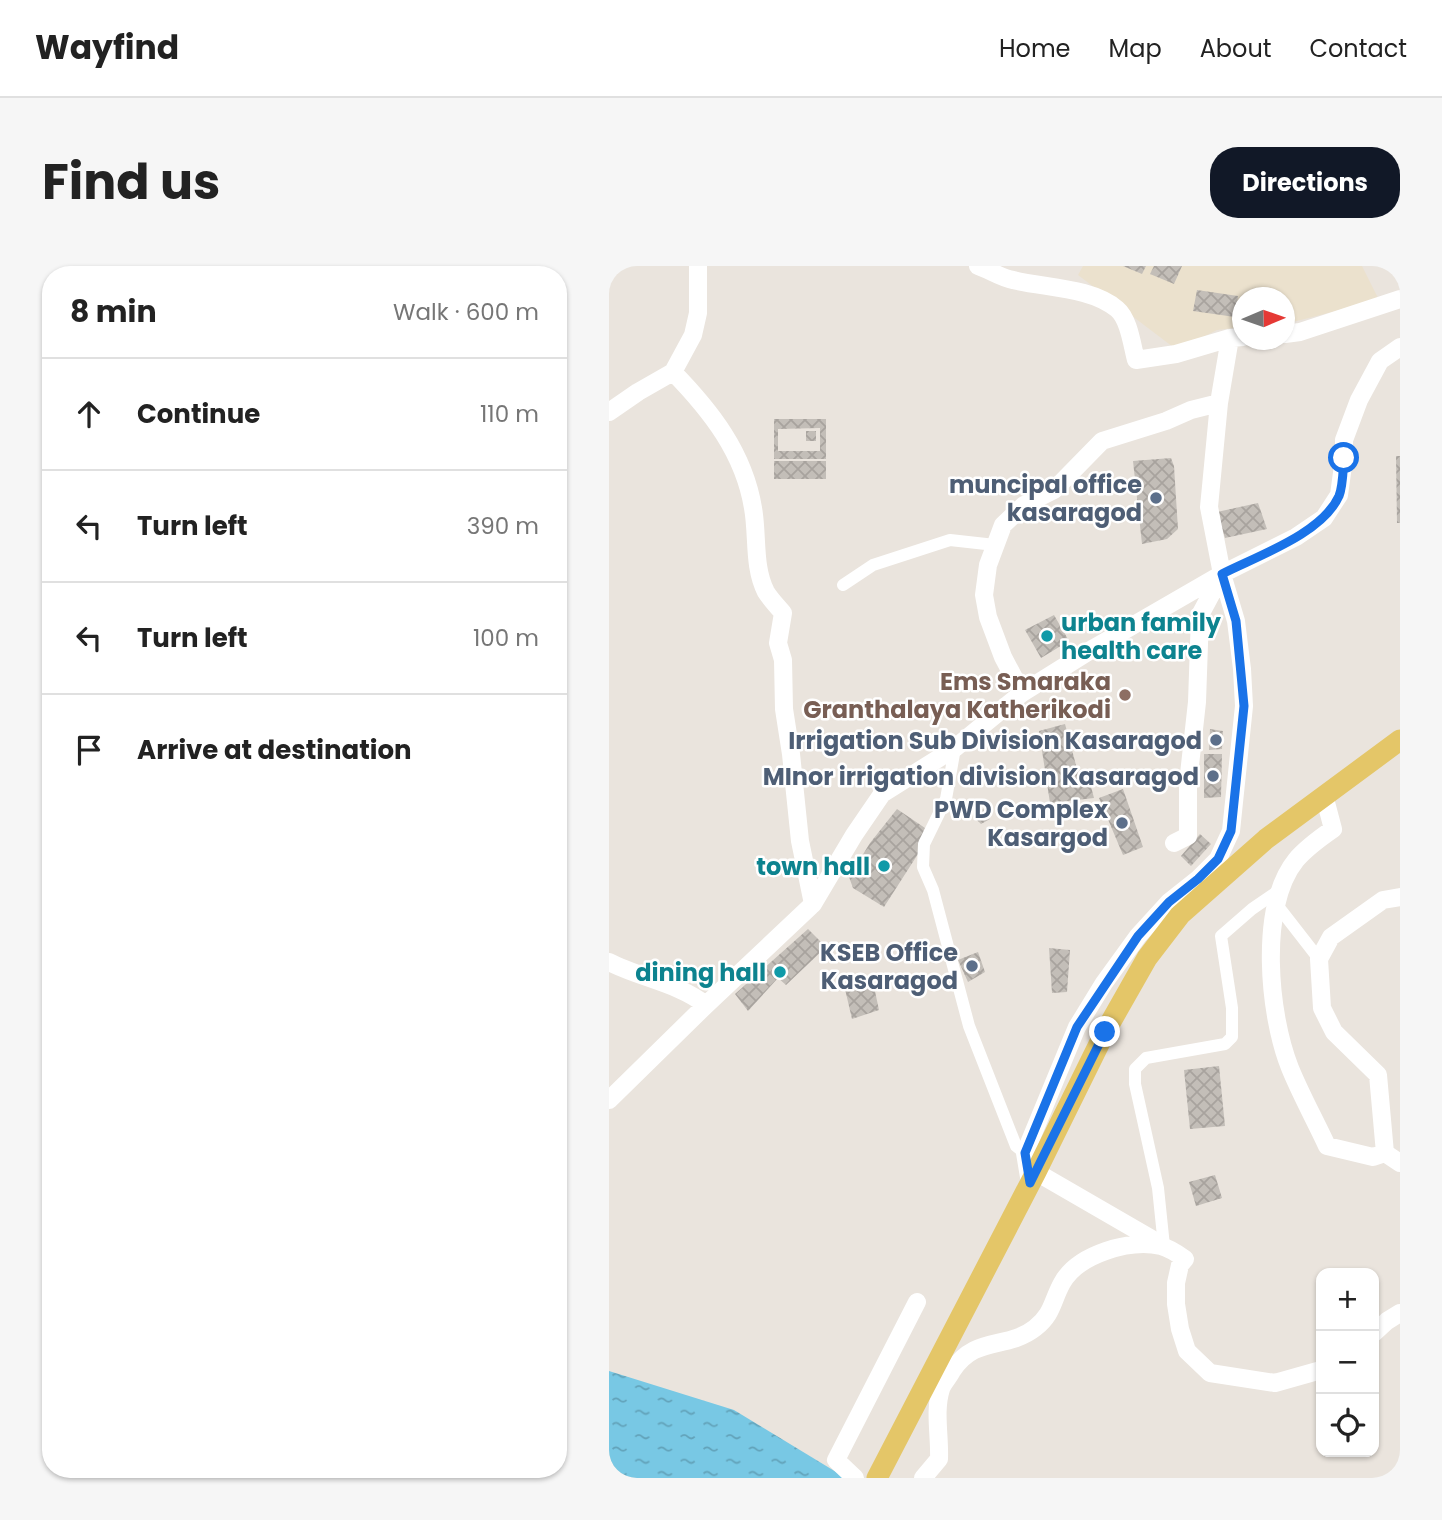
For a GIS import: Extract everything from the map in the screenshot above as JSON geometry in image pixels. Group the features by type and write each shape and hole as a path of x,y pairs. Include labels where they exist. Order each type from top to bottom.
{"main road":[{"path":"877,1478 1033,1178 1105,1032 1147,958 1180,915 1266,839 1400,740"}],"street":[{"path":"609,412 673,372 693,335 698,313 698,266"},
{"path":"978,266 1010,280 1052,286 1095,298 1119,310 1136,360 1176,354 1232,338"},
{"path":"1295,333 1400,299"},
{"path":"609,1100 813,904 882,794 955,748 1022,694 1094,648 1222,574 1296,537 1324,518 1339,495 1344,440 1359,400 1380,361 1400,347"},
{"path":"1025,1153 1077,1027 1104,983 1138,936 1169,902 1218,859 1231,831 1244,706 1236,621 1222,574 1209,507 1219,403 1233,350"},
{"path":"673,372 706,405 738,459 754,508 758,562 766,591 783,613 778,643 783,660 783,709 791,754 800,841 813,904"},
{"path":"1022,694 1003,657 988,617 984,595 988,565 1003,525 1024,505 1054,490 1102,441 1219,403"},
{"path":"843,585 873,565 950,540 995,545"},
{"path":"1174,843 1188,836 1188,783 1197,702 1200,615 1222,574"},
{"path":"955,748 946,799 924,844 923,867 933,890 969,1026 1016,1146 1025,1153 1033,1178 1185,1259 1180,1265 1176,1283 1180,1329 1187,1351 1210,1373 1275,1382 1316,1371"},
{"path":"1279,897 1319,959 1322,1008 1334,1032 1378,1075 1393,1158 1373,1157 1327,1146 1290,1068 1281,1037 1271,967 1271,928 1279,897 1295,861 1333,829 1324,795"},
{"path":"1164,1246 1158,1188 1135,1084 1135,1069 1146,1058 1225,1044 1232,1037 1232,1007 1221,936 1252,909 1279,897"},
{"path":"1319,959 1331,937 1383,900 1400,897"},
{"path":"609,962 695,996 706,1004"},
{"path":"923,1478 939,1459 938,1417 941,1389 959,1360 975,1348 1007,1340 1034,1329 1052,1310 1062,1283 1076,1265 1134,1243 1164,1246"},
{"path":"855,1478 836,1460 917,1302"},
{"path":"1377,1331 1400,1313"}],"shaded area":[{"path":"1083,266 1362,266 1379,300 1295,321 1295,287 1232,287 1232,328 1217,330 1177,350 1078,275"}],"water":[{"path":"609,1371 734,1410 846,1478 609,1478"}],"building":[{"path":"1123,266 1146,266 1142,274"},
{"path":"1154,266 1182,266 1174,284 1150,274"},
{"path":"1197,290 1232,295 1232,317 1193,311"},
{"path":"774,419 826,419 826,459 774,459","holes":["820,428 820,451 778,451 778,429"]},
{"path":"806,431 816,431 816,441 806,441"},
{"path":"1396,456 1400,456 1400,523 1397,523"},
{"name":"muncipal office kasaragod","path":"1171,458 1174,466 1178,529 1167,539 1142,544 1133,461"},
{"path":"774,461 826,461 826,479 774,479"},
{"path":"1258,503 1267,529 1225,538 1217,512"},
{"name":"urban family health care","path":"1054,615 1069,641 1041,658 1025,630"},
{"path":"1065,724 1080,780 1089,779 1094,798 1050,803 1039,731"},
{"name":"Irrigation Sub Division Kasaragod","path":"1210,729 1223,731 1222,749 1209,750"},
{"name":"MInor irrigation division Kasaragod","path":"1204,754 1222,754 1221,797 1204,798"},
{"name":"PWD Complex Kasargod","path":"1123,789 1143,847 1123,855 1099,798"},
{"name":"town hall","path":"897,809 925,828 918,854 884,907 853,888 849,877 870,843"},
{"path":"983,809 990,819 981,824 973,816"},
{"path":"1200,834 1211,844 1191,866 1181,856"},
{"name":"dining hall","path":"808,929 826,947 786,985 778,978 748,1011 735,994"},
{"path":"1049,948 1070,950 1067,992 1052,993"},
{"name":"KSEB Office Kasaragod","path":"978,952 985,972 968,982 958,960"},
{"path":"873,982 879,1010 852,1019 845,989"},
{"path":"1219,1066 1225,1126 1190,1129 1184,1070"},
{"path":"1215,1175 1222,1198 1196,1206 1189,1182"}],"place":[{"name":"muncipal office kasaragod","path":"1156,498"},
{"name":"urban family health care","path":"1047,636"},
{"name":"Ems Smaraka Granthalaya Katherikodi","path":"1125,695"},
{"name":"Irrigation Sub Division Kasaragod","path":"1216,740"},
{"name":"MInor irrigation division Kasaragod","path":"1213,776"},
{"name":"PWD Complex Kasargod","path":"1122,823"},
{"name":"town hall","path":"884,866"},
{"name":"KSEB Office Kasaragod","path":"972,966"},
{"name":"dining hall","path":"780,972"}],"route":[{"path":"1105,1032 1030,1183 1025,1153 1031,1133 1077,1027 1138,936 1169,902 1218,859 1231,831 1244,706 1236,621 1222,574 1296,537 1324,518 1339,495 1344,458"}]}
